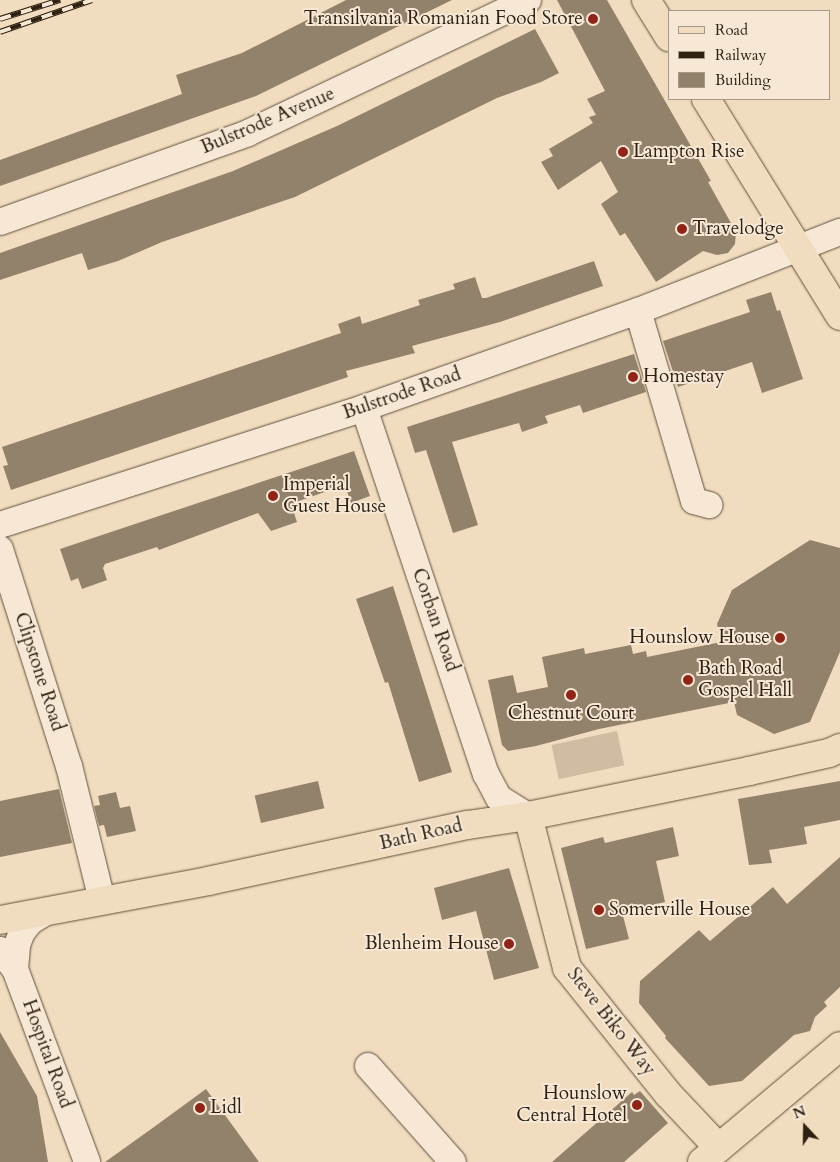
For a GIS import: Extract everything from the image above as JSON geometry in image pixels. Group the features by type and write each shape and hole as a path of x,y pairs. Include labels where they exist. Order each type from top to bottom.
{"main road":[{"path":"646,0 668,35"},
{"path":"707,100 840,316"},
{"name":"Bath Road","path":"0,920 208,881 468,825 528,816 749,771 830,753 840,748"},
{"name":"Steve Biko Way","path":"528,816 568,968 668,1094 710,1155"},
{"path":"710,1155 840,1046"}],"street":[{"name":"Bulstrode Avenue","path":"0,222 248,133 528,0"},
{"name":"Bulstrode Road","path":"1,528 364,408 638,311 799,250 840,232"},
{"path":"638,311 694,500 709,505"},
{"name":"Corban Road","path":"364,408 481,757 499,798 528,816"},
{"name":"Clipstone Road","path":"1,528 74,774 102,900"},
{"path":"8,959 17,945 22,932 31,921 46,912"},
{"name":"Hospital Road","path":"8,959 86,1162"},
{"path":"368,1066 453,1162"}],"shaded area":[{"path":"617,731 624,765 559,779 551,745"}],"building":[{"path":"346,0 452,0 256,96 0,186 0,160 182,94 176,75 242,53"},
{"path":"557,0 607,0 711,181 708,182 736,232 735,244 728,253 717,255 703,251 656,282 625,233 620,236 601,204 618,192 601,161 558,190 541,162 553,156 549,149 593,123 589,117 596,115 587,99 605,91"},
{"path":"535,29 559,73 541,82 497,98 295,197 162,242 118,261 88,270 82,253 0,280 0,253 233,171 337,126"},
{"path":"594,261 603,286 500,322 412,346 415,353 346,371 348,377 11,490 3,466 8,465 2,447 341,333 338,324 360,316 362,324 420,305 418,300 455,289 453,284 475,277 482,298 486,298"},
{"path":"771,292 777,311 780,310 803,379 762,393 752,362 678,387 663,341 750,312 746,300"},
{"path":"634,354 646,392 583,413 580,405 545,416 548,423 522,432 519,423 452,442 478,525 453,533 426,450 415,453 407,427"},
{"path":"354,451 370,496 351,503 345,485 296,502 297,506 292,507 297,522 271,531 258,513 159,550 157,547 105,564 103,568 107,580 82,589 78,578 71,581 60,549"},
{"path":"810,540 840,548 840,652 810,722 774,734 737,715 734,702 599,729 536,746 508,751 502,745 488,680 513,675 517,693 548,687 542,657 584,648 585,654 631,645 633,654 646,651 647,657 721,642 717,624 732,590"},
{"path":"393,586 452,772 419,782 388,682 385,683 356,599"},
{"path":"318,781 324,808 261,823 255,796"},
{"path":"840,781 840,820 804,827 807,844 769,850 772,863 749,865 738,799"},
{"path":"59,789 72,843 0,857 0,801"},
{"path":"116,792 120,808 130,806 136,831 107,837 104,825 99,826 94,806 100,805 98,796"},
{"path":"673,827 679,856 656,861 665,902 622,912 629,939 586,949 561,848 603,837 605,843"},
{"path":"840,857 840,987 824,1002 827,1006 815,1017 810,1031 794,1035 742,1081 709,1086 665,1038 666,1036 639,1003 640,981 699,930 710,941 773,887 787,904"},
{"name":"Blenheim House","path":"509,868 539,968 494,980 476,911 442,920 434,888"},
{"path":"0,1032 37,1096 48,1162 0,1162"},
{"name":"Lidl","path":"206,1089 259,1162 105,1162 154,1127"},
{"path":"640,1091 668,1123 624,1162 552,1162 632,1092 634,1095"}],"railway":[{"path":"0,19 60,0"},
{"path":"0,32 92,0"}],"place":[{"name":"Transilvania Romanian Food Store","path":"593,19"},
{"name":"Lampton Rise","path":"623,152"},
{"name":"Travelodge","path":"682,229"},
{"name":"Homestay","path":"633,377"},
{"name":"Imperial Guest House","path":"273,496"},
{"name":"Hounslow House","path":"780,638"},
{"name":"Bath Road Gospel Hall","path":"688,680"},
{"name":"Chestnut Court","path":"571,695"},
{"name":"Somerville House","path":"599,910"},
{"name":"Blenheim House","path":"509,944"},
{"name":"Hounslow Central Hotel","path":"637,1105"},
{"name":"Lidl","path":"200,1108"}]}
